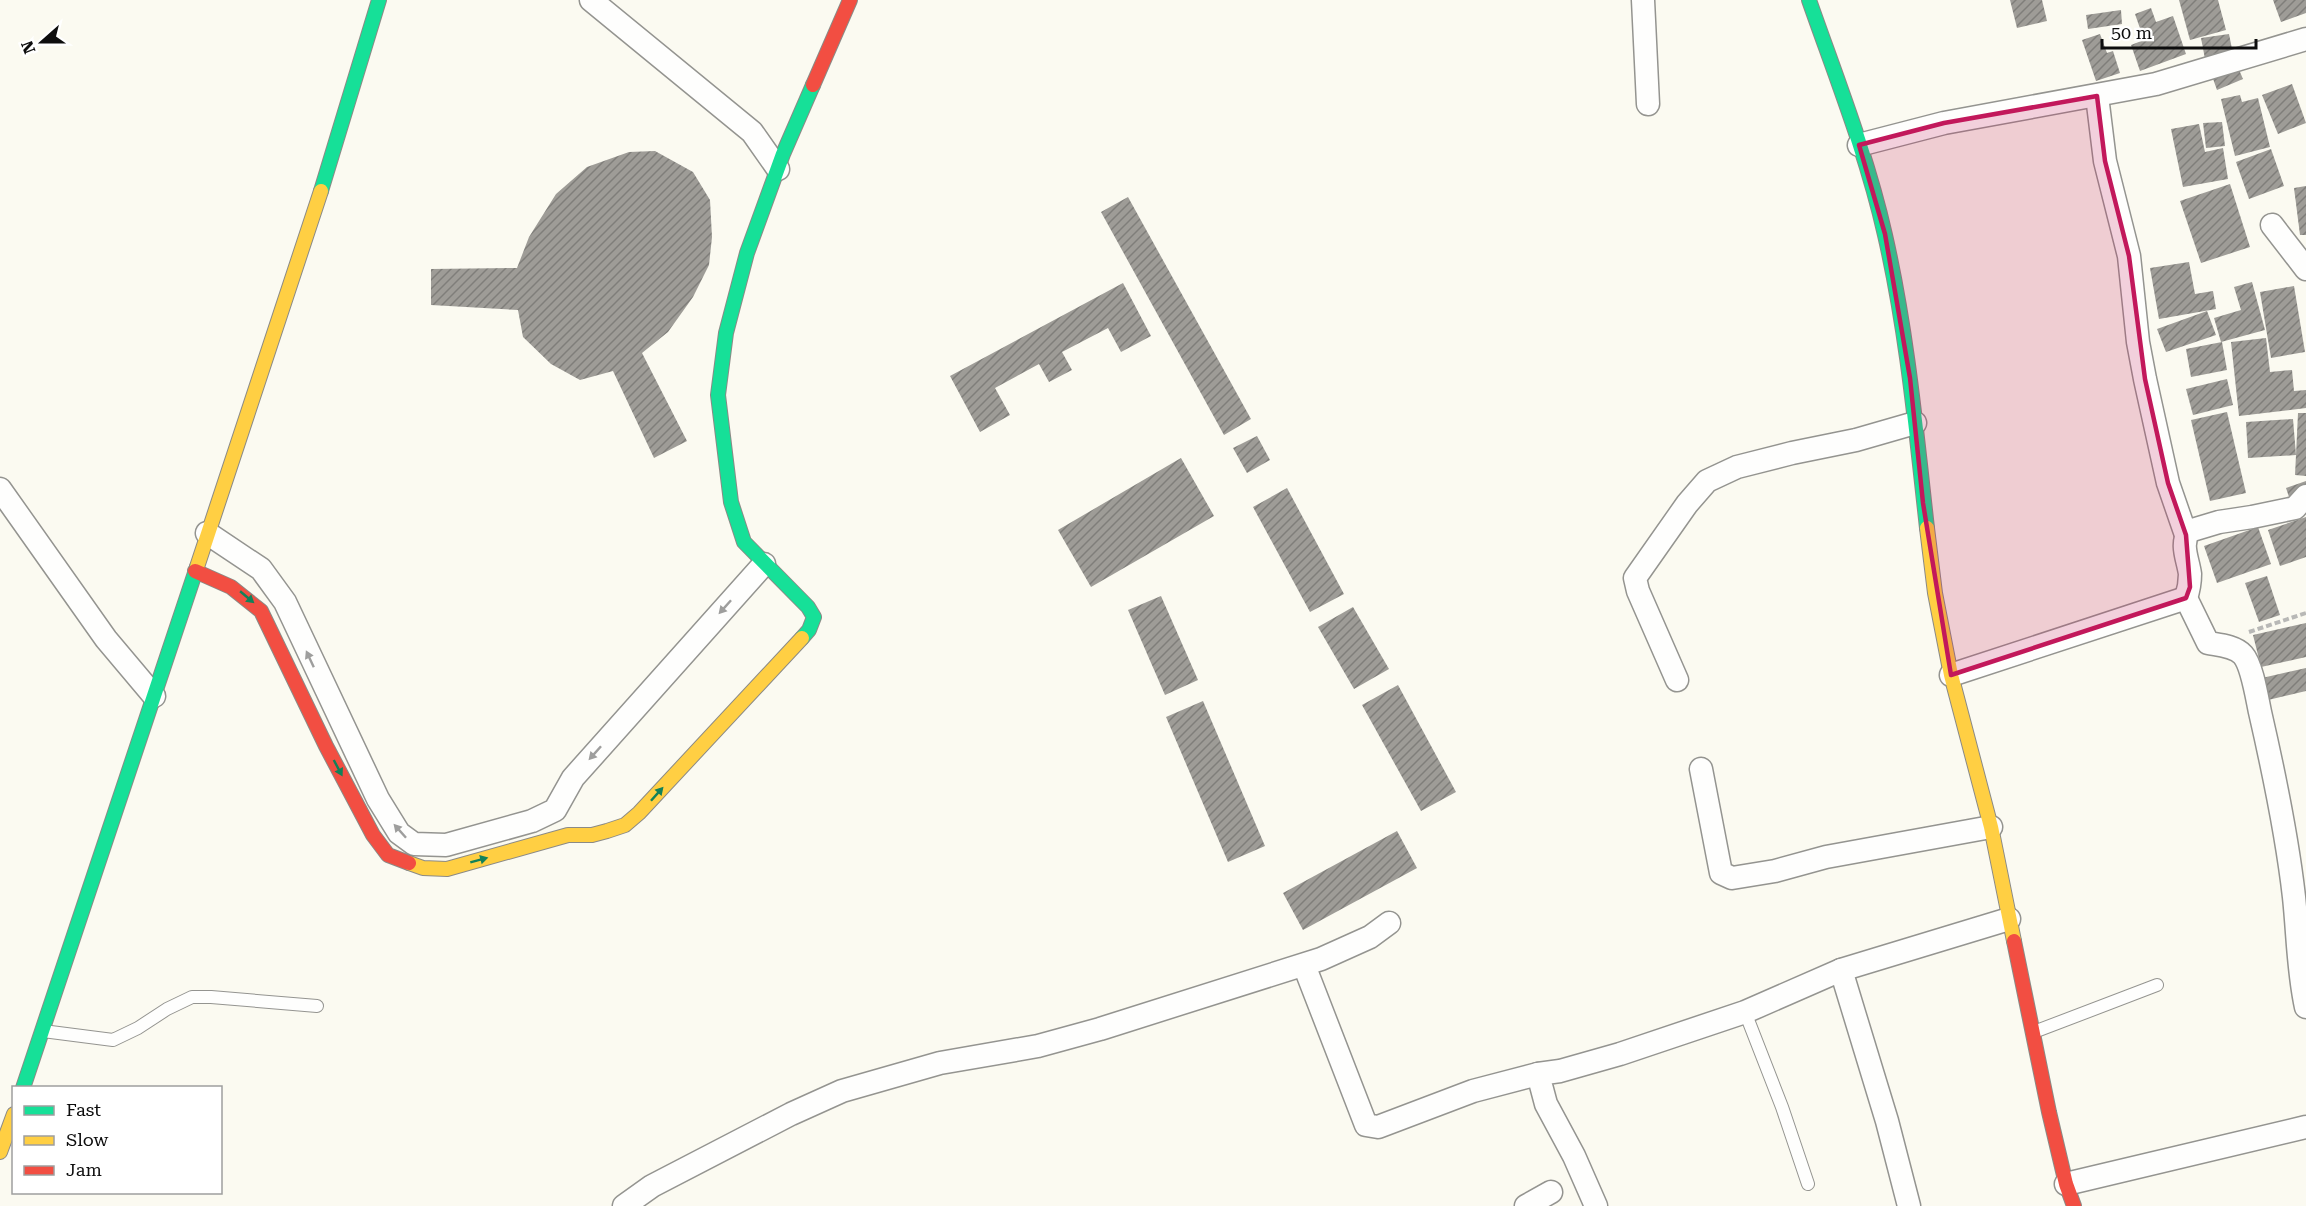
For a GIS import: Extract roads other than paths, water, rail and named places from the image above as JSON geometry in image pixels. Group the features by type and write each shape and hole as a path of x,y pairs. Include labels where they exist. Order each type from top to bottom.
{"street":[{"path":"24,1086 314,215 379,0"},
{"path":"591,0 752,132 778,170"},
{"path":"195,571 230,585 248,597 261,610 326,746 373,835 388,855 423,868 447,869 568,835 592,835 625,825 639,813 809,630 814,617 808,607 744,542 731,502 718,395 726,333 747,253 792,132 850,0"},
{"path":"1643,0 1648,104"},
{"path":"1809,0 1859,145 1885,234 1910,378 1935,593 1951,675 1991,827 2066,1184 2074,1206"},
{"path":"1859,145 1944,123 2156,84 2306,39"},
{"path":"2097,96 2105,161 2129,256 2138,342 2145,379 2168,483 2186,536"},
{"path":"752,132 792,132"},
{"path":"2272,225 2306,268"},
{"path":"1677,680 1638,591 1635,578 1666,531 1707,481 1737,467 1856,440 1915,423"},
{"path":"0,489 106,639 154,696"},
{"path":"2306,496 2295,508 2193,528 2186,536 2184,543 2190,573 2190,586 2186,598 2208,643 2229,647 2243,655 2253,679 2269,747 2294,896 2301,986 2306,1007"},
{"path":"207,533 261,569 285,602 378,799 399,833 414,844 446,845 532,821 555,810 573,778 764,564"},
{"path":"1951,675 2186,598"},
{"path":"1701,769 1721,873 1732,878 1775,871 1826,857 1991,827"},
{"path":"1304,964 1366,1125 1378,1127 1473,1091 1610,1057 1744,1012 1841,970 2009,919"},
{"path":"624,1206 652,1186 791,1114 842,1091 940,1063 1038,1046 1100,1029 1304,964 1370,936 1389,924"},
{"path":"1841,970 1887,1121 1909,1206"},
{"path":"1538,1074 1546,1104 1579,1166 1596,1206"},
{"path":"0,1152 12,1119"},
{"path":"2066,1184 2306,1127"},
{"path":"1526,1206 1551,1192"}],"lane":[{"path":"2034,1032 2157,985"},
{"path":"42,1030 113,1040 138,1028 167,1009 192,998 211,996 317,1006"},
{"path":"1744,1012 1782,1107 1808,1184"}]}
